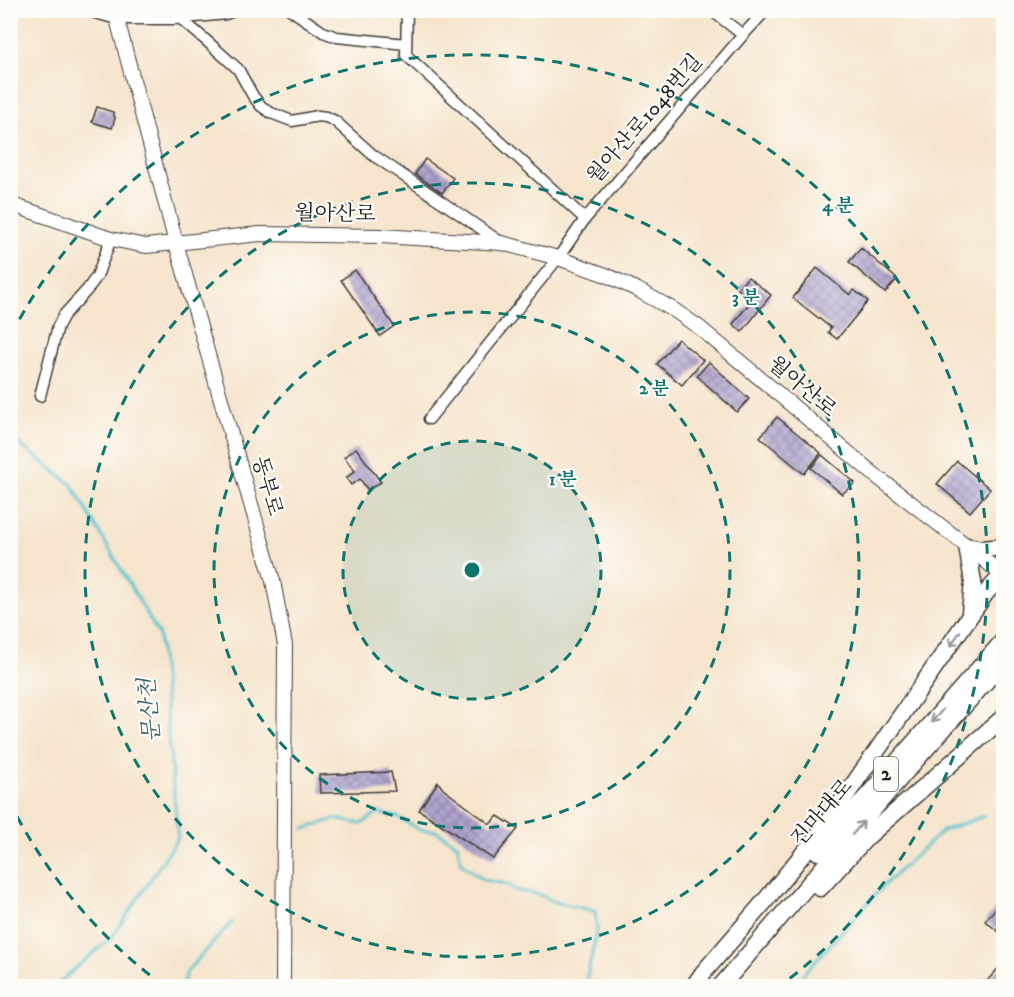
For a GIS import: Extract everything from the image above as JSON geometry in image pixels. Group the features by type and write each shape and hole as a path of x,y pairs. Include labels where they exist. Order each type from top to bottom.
{"highway":[{"path":"969,618 973,582 967,546 981,549 1004,547"},
{"path":"732,987 820,833 986,594 1003,575"},
{"name":"진마대로","path":"774,913 1004,640"},
{"name":"진마대로","path":"774,913 1004,661"},
{"path":"774,913 867,837 1004,717"},
{"name":"2","path":"706,982 774,913"}],"main road":[{"name":"동부로","path":"117,15 176,243 273,581 285,645 283,987"},
{"name":"월아산로","path":"10,204 111,239 146,246 260,234 380,236 502,243 588,267 636,289 674,310 700,328 876,476 1003,575"}],"street":[{"path":"84,10 117,15 180,18 226,14 235,10"},
{"path":"291,10 322,32 337,38 406,45"},
{"path":"407,10 406,55 585,219"},
{"path":"711,10 743,35"},
{"name":"월아산로1048번길","path":"558,258 585,219 766,10"},
{"path":"180,18 237,69 261,106 271,113 292,121 318,116 335,121 372,155 502,243"},
{"path":"40,396 57,326 97,276 111,239"},
{"path":"429,419 558,258"}],"building":[{"path":"97,107 113,112 115,118 112,128 92,122"},
{"path":"425,159 453,178 442,193 415,174"},
{"path":"861,248 897,279 885,293 849,262"},
{"path":"817,268 850,295 854,290 868,301 837,339 828,332 831,328 793,298"},
{"path":"355,270 394,326 380,336 341,280"},
{"path":"748,277 771,295 742,332 733,324 752,300 738,289"},
{"path":"678,339 703,360 682,385 657,364"},
{"path":"709,362 749,399 737,412 697,376"},
{"path":"777,417 821,453 804,474 760,437"},
{"path":"356,448 381,482 368,490 360,479 351,485 346,478 355,471 344,457"},
{"path":"822,455 855,483 842,494 811,468"},
{"path":"957,461 990,489 970,512 937,484"},
{"path":"391,772 395,791 320,793 319,775"},
{"path":"438,782 443,789 490,824 498,816 518,829 493,859 419,810"},
{"path":"1004,899 1004,936 985,921"},
{"path":"1004,962 1004,986 992,986 986,982"}],"waterway":[{"name":"문산천","path":"10,437 72,485 159,635 178,838 113,936 55,986"},
{"path":"304,829 335,819 361,824 378,813 398,817 420,830 436,831 457,844 462,864 484,880 506,884 515,890 540,895 555,902 595,911 597,930 585,986"},
{"path":"796,986 805,972 885,884 942,831 984,816"},
{"path":"181,986 188,970 232,922"}]}
